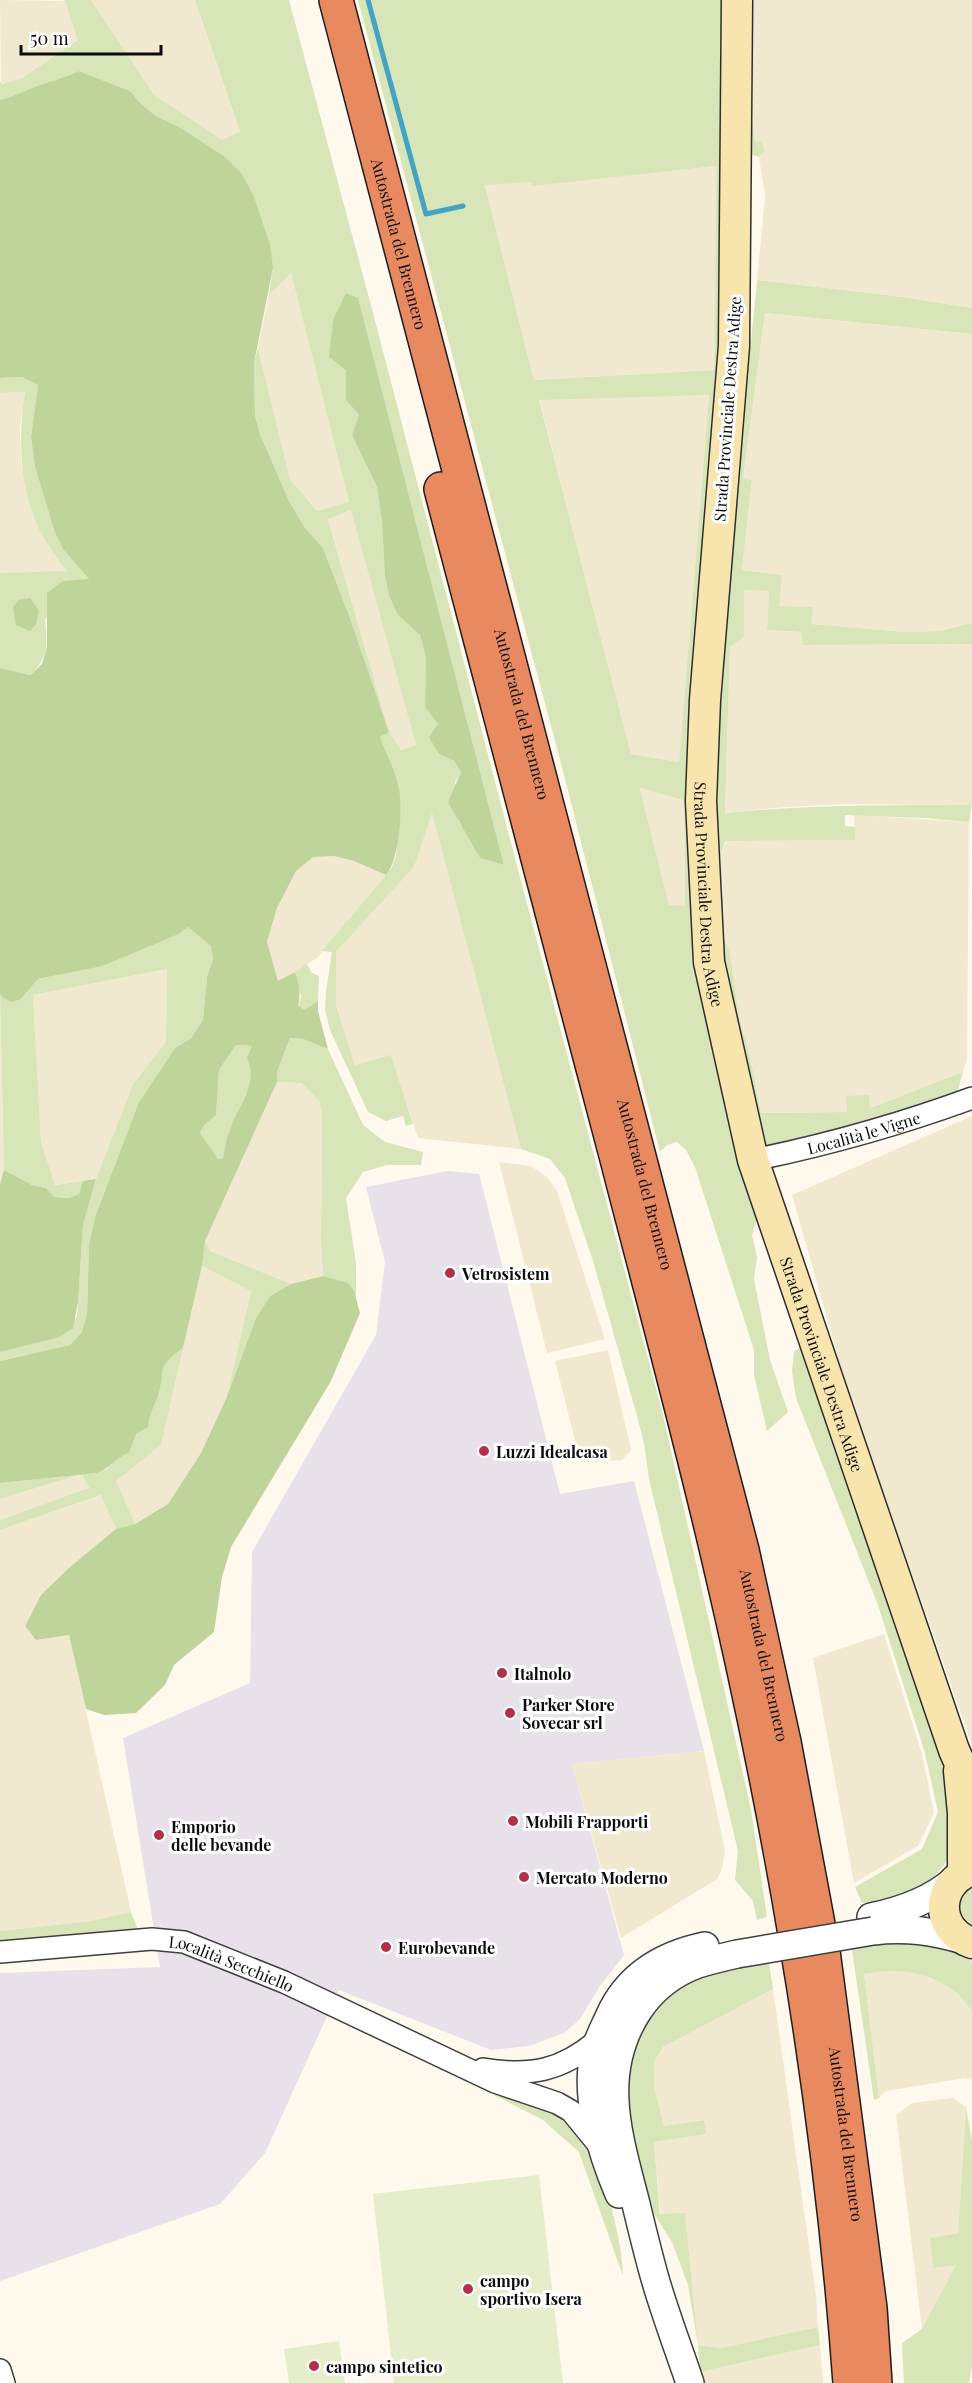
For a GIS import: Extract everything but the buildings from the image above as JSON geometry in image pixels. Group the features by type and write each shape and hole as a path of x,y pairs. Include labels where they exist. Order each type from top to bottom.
{"highway":[{"name":"Autostrada del Brennero","path":"313,0 666,1346 727,1594 774,1816 823,2115 845,2307 850,2383"},
{"name":"Autostrada del Brennero","path":"336,0 742,1550 784,1742 823,1951 870,2308 875,2383"}],"main road":[{"name":"Strada Provinciale Destra Adige","path":"737,0 734,346 705,700 701,801 710,962 734,1081 753,1160 954,1750 972,1791"},
{"name":"Strada Provinciale Destra Adige","path":"954,1750 963,1813 963,1875 947,1890 944,1913 955,1933 969,1944"}],"street":[{"name":"Località le Vigne","path":"753,1160 806,1149 972,1098"},
{"path":"688,2379 654,2275 602,2150 594,2114 594,2052 624,2035 647,1998 665,1982 697,1964 736,1947 872,1924 941,1891 963,1875"},
{"path":"872,1924 923,1930 969,1944"},
{"name":"Località Secchiello","path":"0,1952 152,1939 184,1942 284,1982 495,2082 551,2100 571,2111 602,2150"},
{"path":"608,2045 615,2110 654,2275"},
{"name":"Località Secchiello","path":"540,2070 608,2045"},
{"name":"Località Secchiello","path":"445,2060 495,2071 540,2070 583,2078 606,2095 615,2110"},
{"path":"551,2100 577,2095 593,2084"},
{"path":"0,2370 4,2383"}],"shaded area":[{"path":"0,0 65,1 79,40 22,78 1,84"},
{"path":"91,0 195,0 240,133 221,141 154,95"},
{"path":"752,0 972,0 972,308 903,297 757,280 765,197 759,157 762,153 755,142 752,118"},
{"path":"716,166 714,370 534,380 485,184 532,182 532,185"},
{"path":"291,273 349,502 317,511 290,479 258,348 269,295"},
{"path":"765,313 972,334 972,623 940,631 906,632 810,624 778,606 782,575 742,570 752,480 743,480"},
{"path":"25,392 20,427 21,459 26,490 39,528 68,572 0,573 0,393"},
{"path":"709,395 679,762 631,754 539,399"},
{"path":"352,510 416,745 401,750 389,732 328,518"},
{"path":"744,589 769,591 767,630 801,632 803,645 972,644 972,802 966,805 848,804 725,813 730,647 744,637"},
{"path":"640,787 684,799 685,906 669,906"},
{"path":"432,812 521,1149 418,1138 391,1056 355,1065 336,1005 336,952 414,867"},
{"path":"854,815 969,822 967,1060 963,1072 870,1108 847,1112 761,1113 750,1056 740,1021 730,953 724,938 723,900 718,865 726,841 854,840"},
{"path":"334,856 354,861 386,875 317,958 278,982 267,943 277,908 295,871 312,857"},
{"path":"167,969 166,1042 133,1084 96,1179 55,1185 41,1142 33,995"},
{"path":"0,1004 4,1170 0,1184"},
{"path":"277,1082 301,1083 319,1101 322,1114 323,1276 291,1284 210,1251 205,1241"},
{"path":"972,1116 972,1745 846,1385 792,1195"},
{"path":"499,1162 531,1166 547,1177 557,1191 605,1339 547,1353"},
{"path":"447,1171 479,1174 560,1494 634,1481 704,1751 572,1764 624,1955 600,1986 580,2019 564,2033 529,2046 491,2050 339,1990 265,2153 220,2204 0,2281 0,1973 160,1967 123,1738 250,1683 252,1552 376,1335 385,1262 366,1187"},
{"path":"202,1266 251,1290 226,1399 201,1453 168,1504 135,1524 115,1481 161,1444"},
{"path":"608,1350 631,1450 622,1460 588,1462 578,1453 555,1361"},
{"path":"83,1474 89,1489 0,1520 0,1499"},
{"path":"102,1495 116,1529 41,1595 25,1626 36,1640 69,1635 131,1912 91,1921 0,1931 0,1530"},
{"path":"884,1634 922,1754 934,1813 918,1846 854,1883 813,1658"},
{"path":"704,1751 725,1851 722,1869 717,1879 621,1938 572,1764"},
{"path":"882,1970 901,1970 941,1982 959,1995 972,2010 972,2080 965,2078 886,2091 879,2098 864,1974"},
{"path":"773,1989 816,2296 818,2327 721,2348 698,2345 685,2214 661,2215 654,2142 705,2134 703,2120 664,2126 654,2086 655,2060 663,2047"},
{"path":"953,2098 966,2107 958,2233 930,2238 957,2264 922,2329 896,2115 912,2103"},
{"path":"820,2345 823,2383 704,2383 700,2372"}],"green space":[{"path":"63,0 91,0 154,95 222,140 240,132 195,0 289,0 663,1415 751,1810 767,1917 757,1920 753,1901 735,1880 738,1851 649,1479 644,1443 593,1261 565,1178 550,1159 521,1149 432,813 414,867 336,952 336,1005 355,1065 391,1055 413,1124 406,1126 403,1116 386,1121 368,1112 330,1030 325,1010 332,952 322,951 391,869 396,856 399,790 380,737 389,732 350,618 323,548 305,528 289,501 260,434 255,415 254,363 258,348 290,479 317,511 349,502 291,273 269,295 273,268 224,156 181,128 156,116 130,91 79,71 0,100 0,81 2,84 22,78 78,40","holes":["346,293 358,299 504,865 480,858 468,834 458,821 455,782 461,772 454,761 439,754 438,724 425,707 426,657 420,635 398,615 377,487 352,435 359,415 346,400","351,510 416,745 401,750 389,732 328,519"]},
{"path":"358,0 725,0 725,374 689,799 759,1214 752,1235 757,1257 754,1279 770,1360 788,1412 767,1431 754,1375 754,1350 695,1167 686,1150 677,1142 667,1145 660,1152 563,771","holes":["716,166 714,370 534,380 485,185 532,182 532,186","709,395 679,762 631,754 539,400","640,788 684,800 685,906 669,905"]},
{"path":"752,15 752,118 755,142 761,141 764,150 759,157 749,154 746,83"},
{"path":"79,71 130,91 156,116 181,128 224,156 242,174 254,197 270,245 273,268 254,363 255,415 260,434 289,501 305,528 323,548 350,618 389,732 380,737 398,783 400,821 397,847 386,875 354,861 334,856 313,857 296,871 277,908 267,942 278,981 295,972 299,989 298,1006 305,1010 318,1001 318,1011 328,1049 303,1039 290,1038 277,1072 277,1082 205,1241 202,1266 183,1348 168,1360 163,1369 158,1396 148,1427 136,1434 129,1453 97,1473 0,1483 0,1361 70,1345 82,1332 87,1314 89,1245 95,1217 139,1102 175,1048 191,1038 203,1020 207,977 213,959 211,946 188,927 179,934 102,966 38,979 21,999 12,1002 0,994 0,668 30,675 42,664 47,647 47,593 63,581 89,579 63,549 55,533 35,467 31,437 38,385 22,377 0,378 0,100","holes":["236,1045 252,1046 247,1058 251,1077 249,1086 229,1133 223,1158 218,1159 200,1133 204,1125 216,1115 219,1070"]},
{"path":"757,280 903,297 972,308 972,334 765,313 743,479 752,480 742,570 782,575 779,606 813,607 811,624 906,632 940,631 972,623 972,644 803,645 801,632 767,630 769,591 744,590 744,637 730,647 725,813 815,807 966,805 972,802 969,822 845,815 845,826 855,827 855,840 725,841 718,865 723,900 724,938 730,953 740,1021 750,1056 761,1113 847,1112 846,1096 869,1095 870,1108 963,1072 957,1093 815,1140 764,1147 735,1049 710,850 727,588"},
{"path":"346,293 358,298 504,865 480,858 448,802 461,772 454,761 439,754 429,737 438,724 425,707 426,657 420,635 398,615 389,595 377,487 352,435 359,415 346,400 346,370 329,357 333,320"},
{"path":"22,377 38,385 31,437 35,467 55,533 63,549 89,579 45,619 46,650 41,662 30,675 0,668 0,573 67,571 39,529 27,496 21,444 25,392 0,393 0,378"},
{"path":"30,598 39,611 36,624 30,631 16,625 13,607 19,600"},
{"path":"188,927 212,946 213,959 207,977 203,1020 191,1038 175,1048 139,1102 95,1217 89,1245 87,1314 82,1332 70,1345 0,1361 0,1352 57,1338 77,1317 83,1225 96,1179 133,1084 166,1042 167,969 33,995 41,1142 55,1185 83,1181 79,1194 69,1198 54,1197 46,1188 32,1185 4,1170 0,994 3,998 21,999 38,979 58,975 162,941 179,934"},
{"path":"307,964 312,973 319,976 318,1001 305,1011 298,1006 301,997 295,972"},
{"path":"290,1038 303,1039 328,1049 363,1125 385,1142 423,1152 421,1165 387,1165 363,1172 346,1198 356,1263 356,1299 348,1286 323,1276 322,1114 319,1101 301,1083 277,1082 277,1072"},
{"path":"236,1045 252,1046 250,1085 230,1129 223,1158 218,1159 200,1134 204,1124 216,1115 219,1070"},
{"path":"4,1170 32,1185 46,1188 54,1197 69,1198 79,1194 83,1181 96,1179 83,1225 78,1302 73,1328 57,1338 0,1352 0,1184"},
{"path":"205,1241 210,1251 291,1284 270,1296 256,1318 226,1399 251,1291 202,1266"},
{"path":"323,1276 348,1283 354,1291 360,1313 331,1381 231,1547 222,1577 214,1632 174,1665 165,1685 136,1713 104,1715 86,1709 69,1635 36,1640 25,1626 41,1595 70,1567 116,1529 135,1524 168,1504 201,1453 226,1399 256,1318 270,1296 291,1284"},
{"path":"804,1344 888,1585 948,1782 952,1846 944,1865 933,1878 915,1891 895,1900 862,1903 855,1887 922,1849 938,1812 925,1753 878,1605 796,1398 792,1371 794,1352"},
{"path":"183,1348 161,1445 116,1481 135,1524 116,1529 101,1495 0,1530 0,1520 89,1488 82,1475 107,1469 116,1457 129,1453 136,1433 148,1427 165,1365"},
{"path":"79,1475 0,1499 0,1483"},
{"path":"972,1883 972,1924 962,1914 960,1904 964,1893"},
{"path":"131,1912 138,1930 0,1943 0,1931 91,1921"},
{"path":"875,1939 940,1945 964,1955 972,1962 972,2011 951,1989 924,1976 895,1971 864,1974 879,2098 874,2100 851,1943"},
{"path":"768,1957 773,1989 663,2047 655,2060 654,2086 664,2126 704,2120 706,2134 654,2142 660,2214 685,2213 698,2345 688,2285 672,2242 649,2206 641,2179 624,2090 625,2070 647,2017 682,1983"},
{"path":"501,2094 537,2103 552,2111 565,2120 584,2142 592,2155 609,2199 618,2237 623,2276 579,2152 543,2120 494,2095"},
{"path":"966,2107 972,2141 972,2365 969,2383 904,2383 902,2343 922,2329 956,2265 933,2268 930,2238 958,2233"},
{"name":"campo sportivo Isera","path":"539,2175 563,2383 394,2383 373,2194"},
{"path":"818,2327 820,2345 700,2372 698,2345 721,2348"},
{"name":"campo sintetico","path":"339,2341 345,2383 289,2383 284,2349"}],"waterway":[{"path":"368,0 426,214 463,206"}],"place":[{"name":"Vetrosistem","path":"450,1273"},
{"name":"Luzzi Idealcasa","path":"484,1451"},
{"name":"Italnolo","path":"502,1673"},
{"name":"Parker Store Sovecar srl","path":"510,1713"},
{"name":"Mobili Frapporti","path":"513,1821"},
{"name":"Emporio delle bevande","path":"159,1835"},
{"name":"Mercato Moderno","path":"524,1877"},
{"name":"Eurobevande","path":"386,1947"},
{"name":"campo sportivo Isera","path":"468,2289"},
{"name":"campo sintetico","path":"314,2366"}]}
